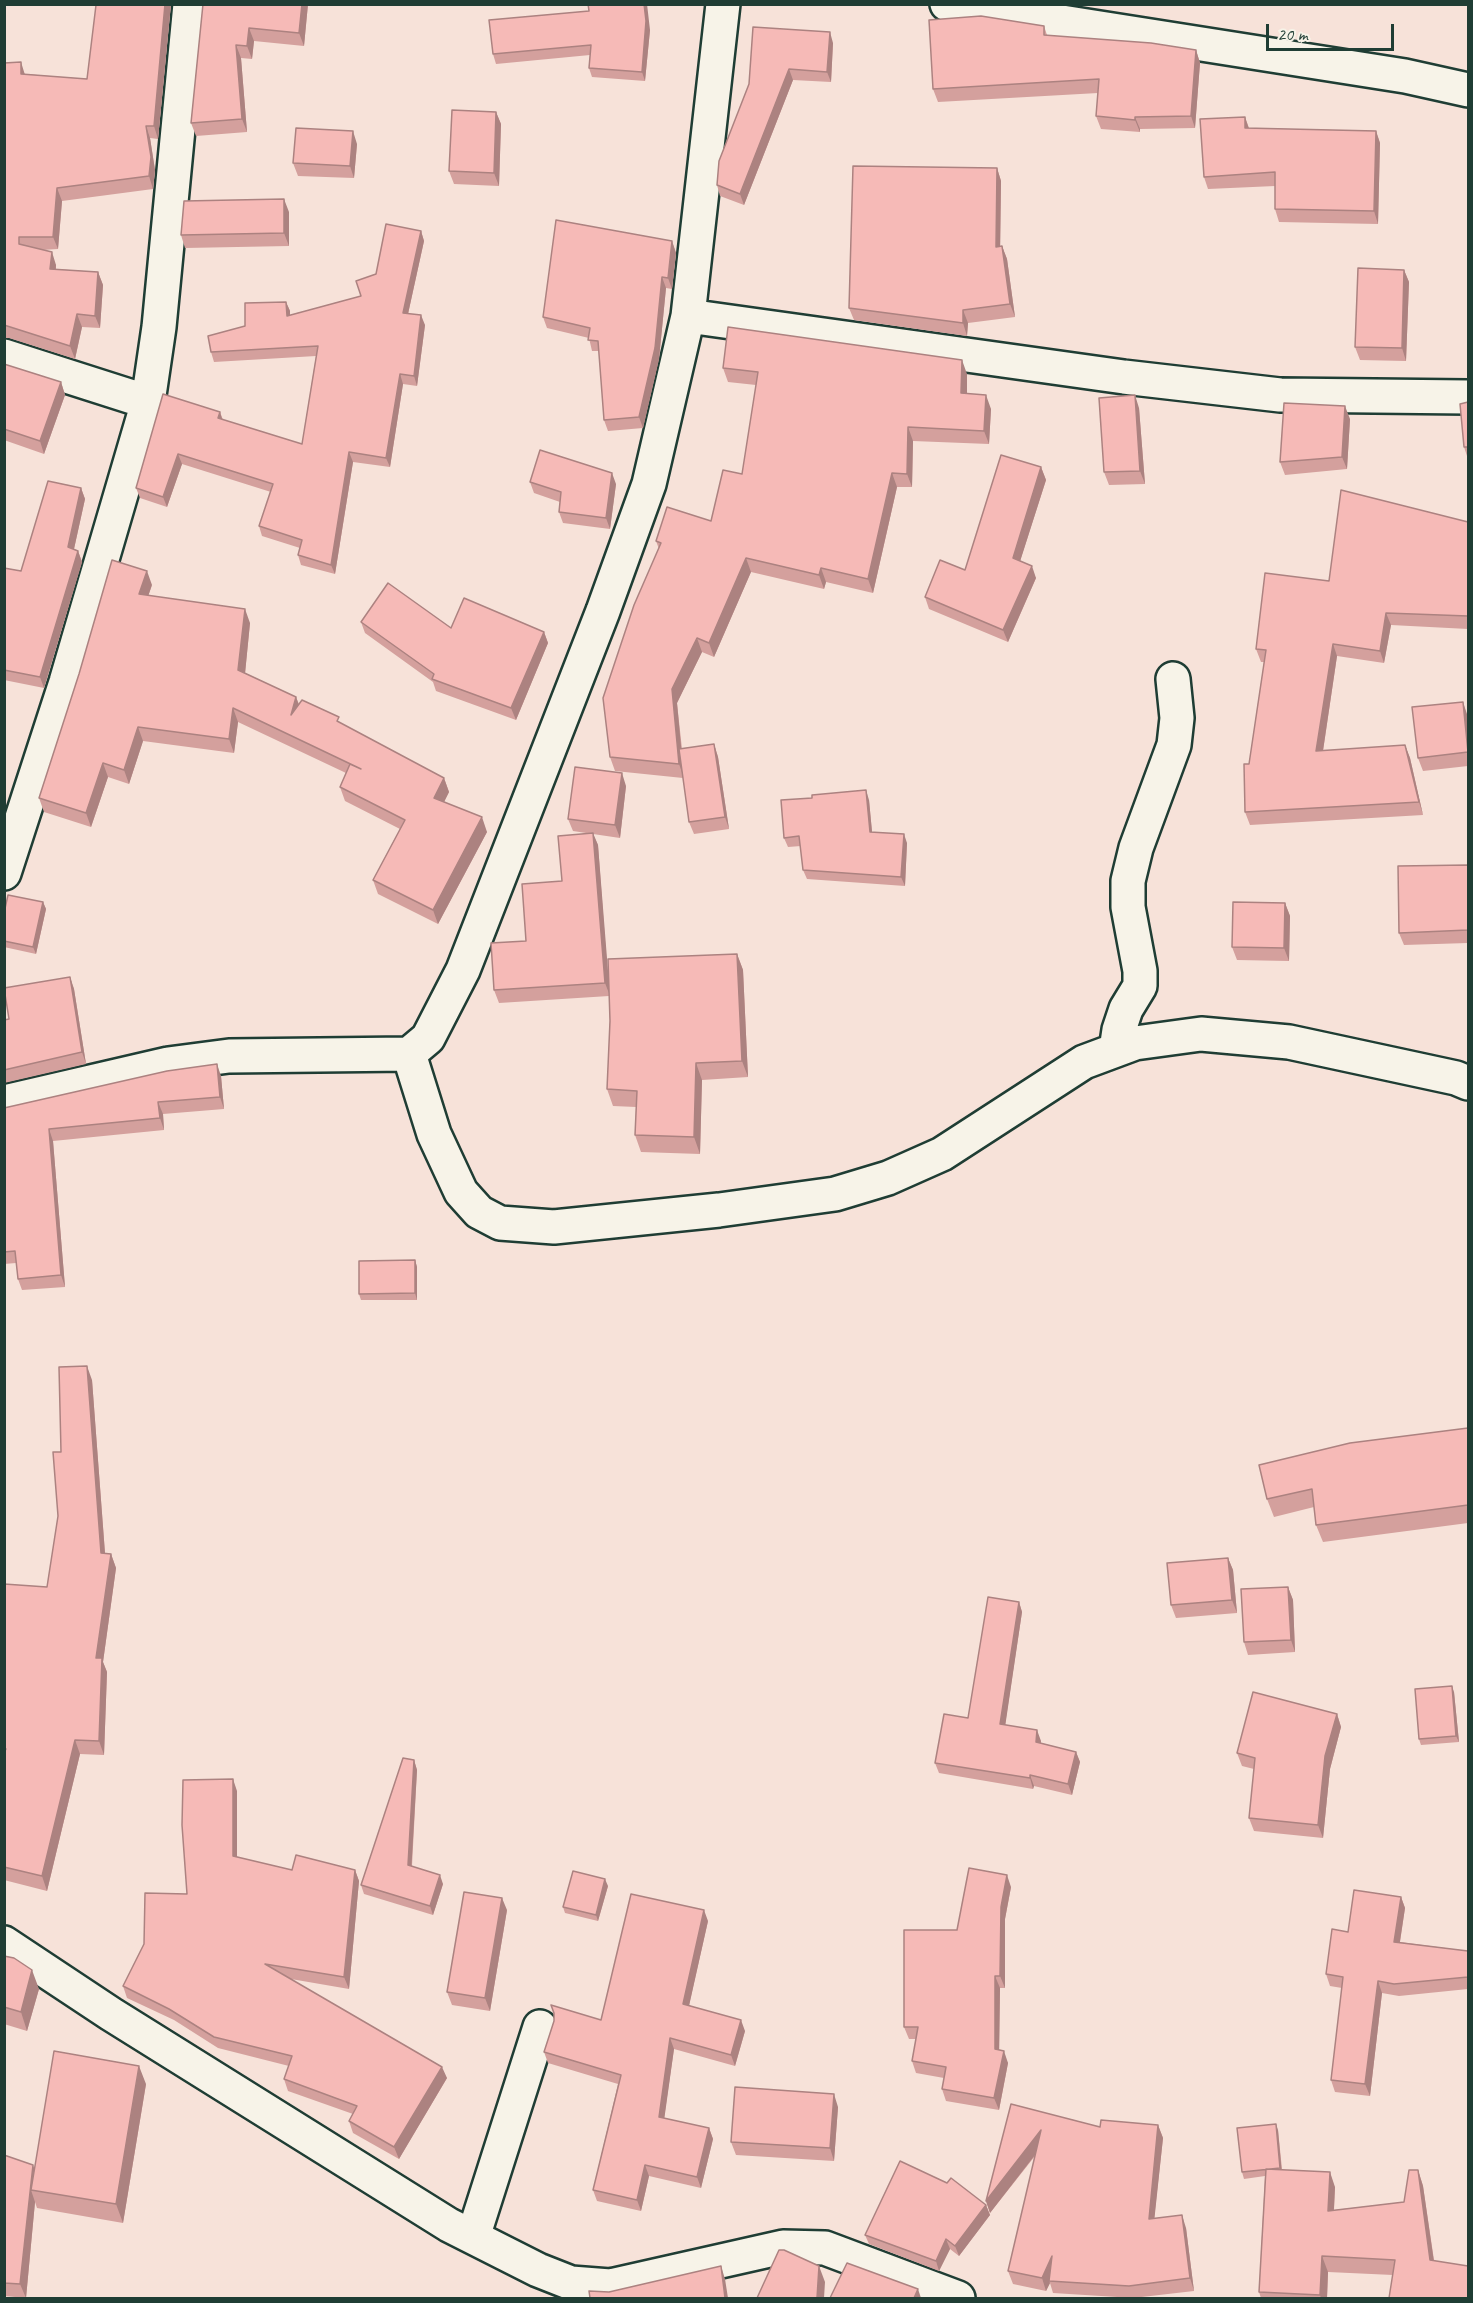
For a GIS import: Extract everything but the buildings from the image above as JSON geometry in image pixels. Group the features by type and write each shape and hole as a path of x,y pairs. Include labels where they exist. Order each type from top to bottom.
{"street":[{"path":"4,873 66,682 148,402 159,327 190,4"},
{"path":"4,1102 168,1064 229,1056 409,1054 428,1038 463,970 603,611 649,484 688,316 723,4"},
{"path":"947,4 1405,76 1468,90"},
{"path":"688,316 1124,377 1280,394 1468,397"},
{"path":"4,356 148,402"},
{"path":"1116,1050 1119,1030 1126,1010 1140,986 1140,971 1128,907 1128,881 1136,848 1174,746 1177,718 1173,679"},
{"path":"409,1054 434,1134 461,1192 479,1212 500,1223 554,1227 719,1210 835,1194 888,1178 942,1154 1084,1062 1135,1043 1201,1034 1289,1042 1456,1078 1468,1083"},
{"path":"4,1943 121,2020 449,2225 538,2270 571,2283 610,2286 783,2247 825,2248 958,2298"},
{"path":"473,2237 540,2027"}]}
